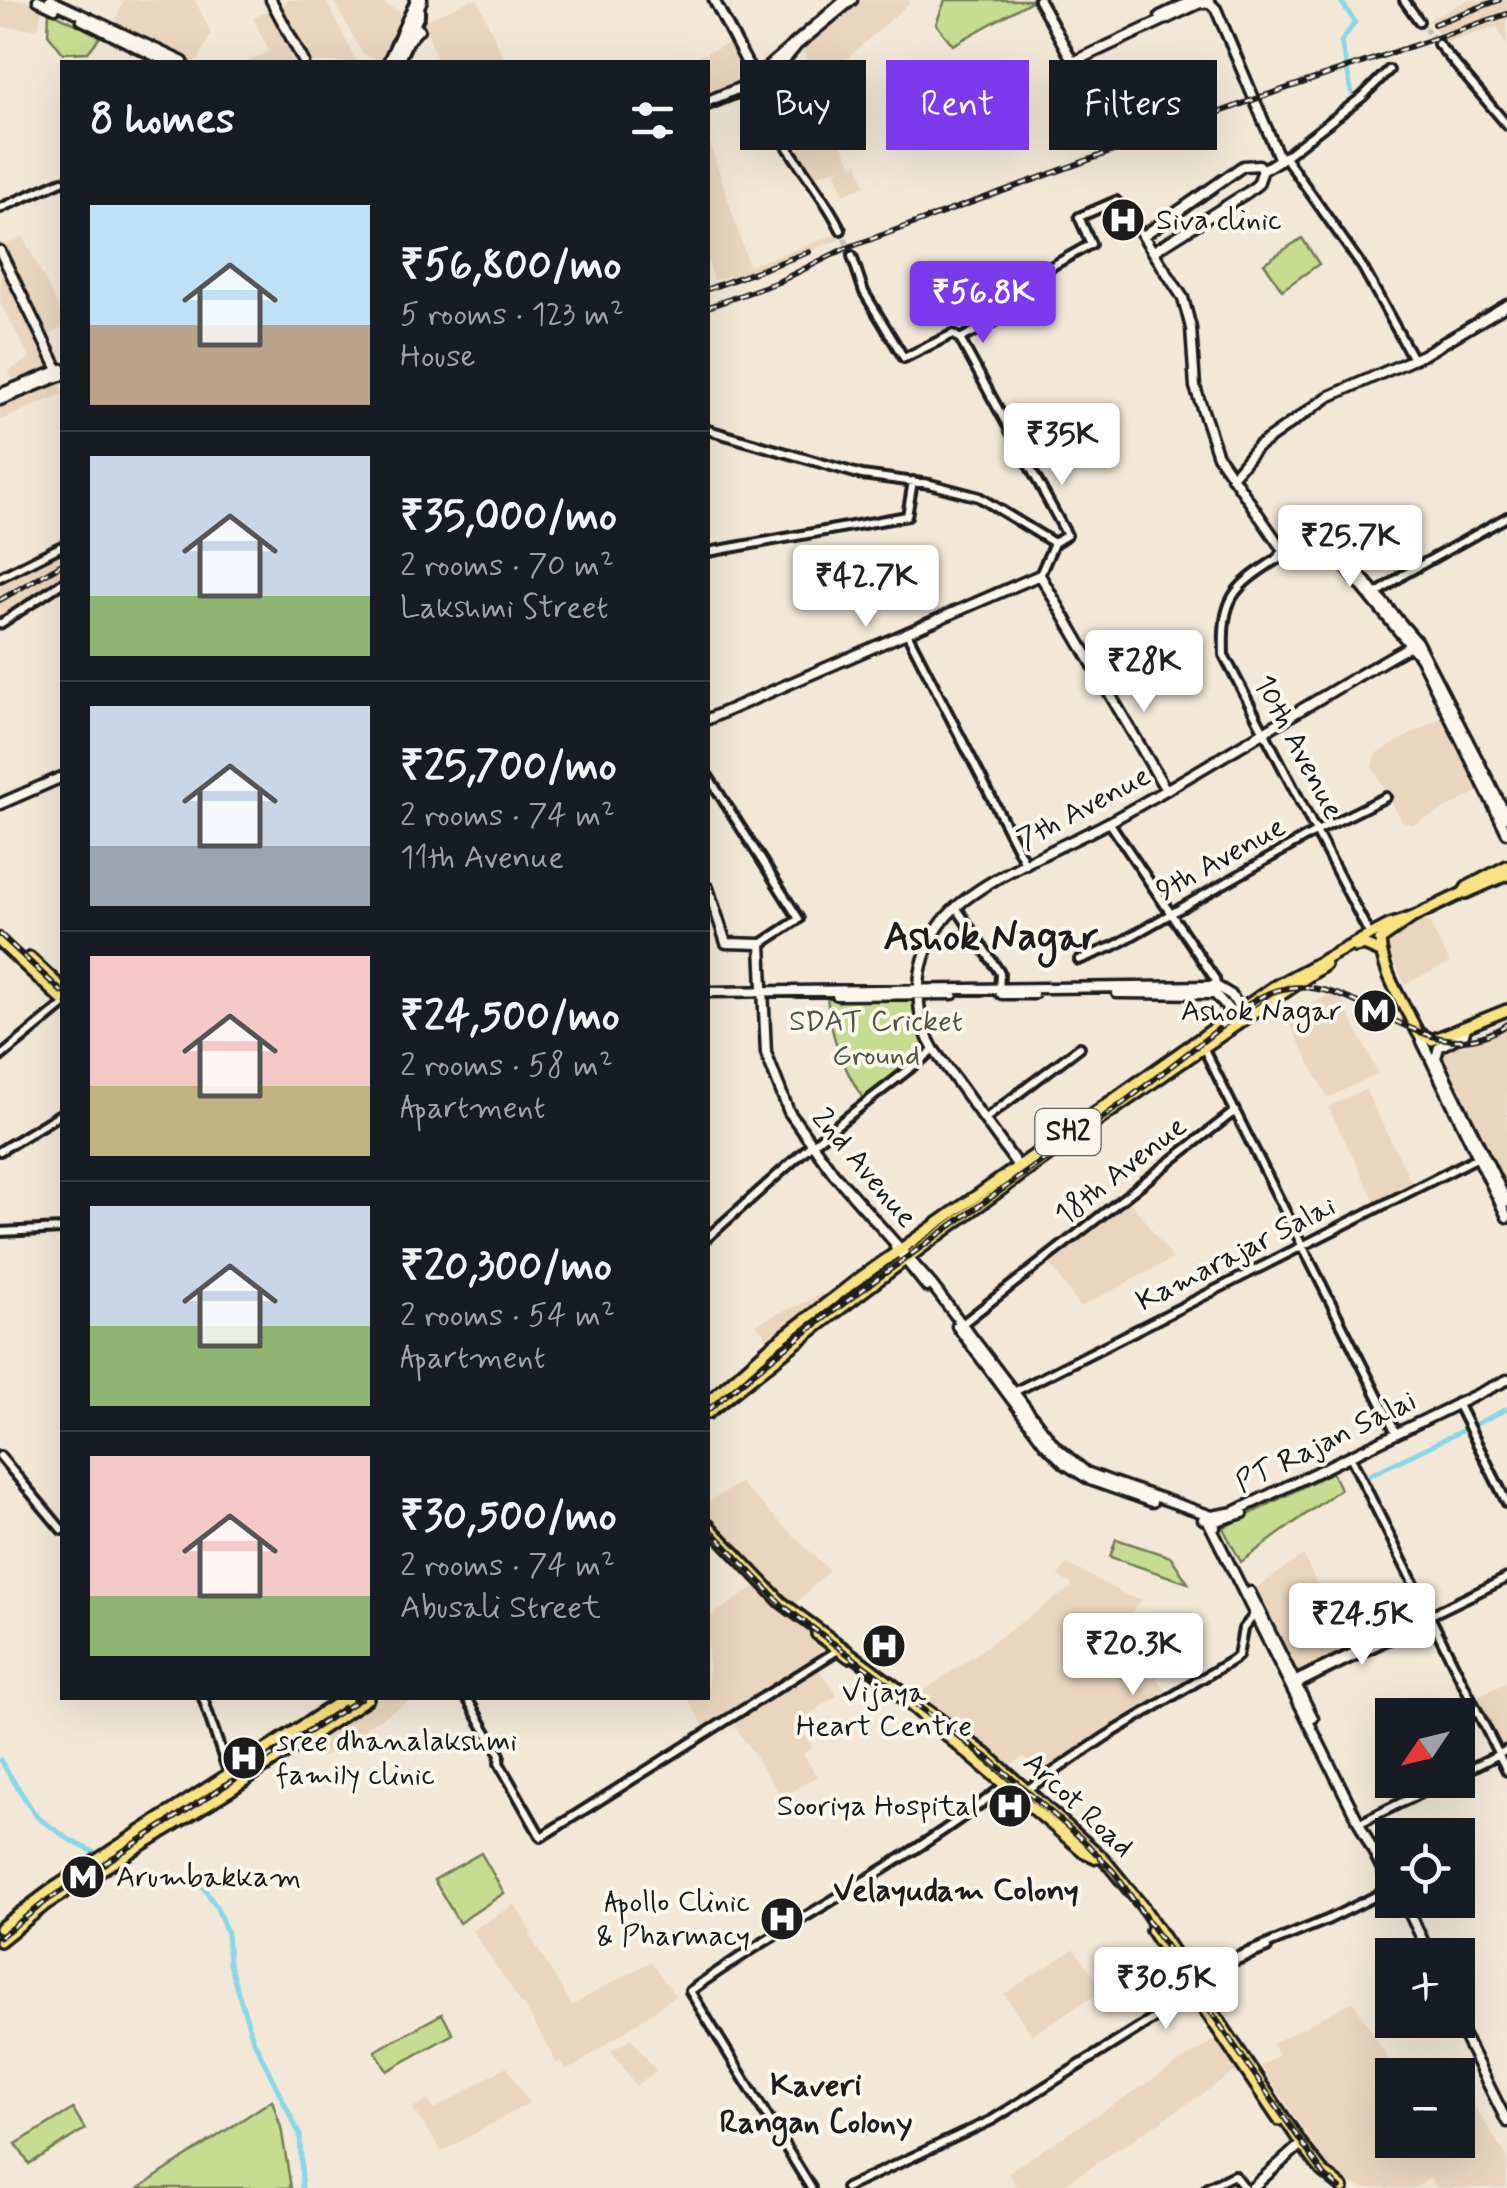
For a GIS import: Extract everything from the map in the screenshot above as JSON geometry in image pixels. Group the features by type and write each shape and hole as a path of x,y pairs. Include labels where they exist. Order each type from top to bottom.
{"main road":[{"path":"35,0 50,3 178,60"},
{"path":"271,0 303,60"},
{"path":"714,0 746,60"},
{"path":"780,60 849,0"},
{"path":"1039,0 1071,60"},
{"path":"1076,60 1194,0"},
{"path":"1215,0 1283,159"},
{"path":"50,3 163,60"},
{"path":"1076,60 1200,3 1210,3 1283,159"},
{"path":"395,60 418,10"},
{"path":"410,39 420,29"},
{"path":"710,101 740,88"},
{"path":"710,101 740,89"},
{"path":"1154,251 1248,192 1258,184 1264,170 1283,159"},
{"path":"1264,170 1251,164 1243,166 1143,236 1183,298 1191,328 1194,387 1218,450 1286,553 1322,531 1414,643 1507,816"},
{"path":"0,250 60,371"},
{"path":"1234,475 1257,447 1328,396 1413,359 1507,306"},
{"path":"0,397 60,373"},
{"path":"710,718 1040,576 1166,790"},
{"path":"1414,643 1507,832"},
{"name":"7th Avenue","path":"918,991 922,961 933,936 956,907 1166,790 1414,643"},
{"path":"0,804 60,777"},
{"name":"SH2","path":"901,1252 1278,996 1354,948 1364,945 1381,952 1380,940 1384,936 1507,866"},
{"path":"1463,893 1507,875"},
{"path":"710,894 726,943 761,944"},
{"name":"SH2","path":"710,1398 751,1371 901,1252 1018,1166 1272,988 1389,925 1414,917"},
{"path":"0,942 60,1001"},
{"name":"2nd Avenue","path":"761,944 766,1053 774,1081 811,1145 901,1252"},
{"path":"1381,952 1507,1217"},
{"path":"22,962 30,958 60,986"},
{"path":"999,991 1216,986 1230,995 1244,1022"},
{"path":"918,991 924,1030 934,1050 1018,1166"},
{"path":"710,994 1194,992 1215,994 1238,1012"},
{"path":"1418,1034 1432,1040 1504,1011"},
{"path":"1433,1059 1439,1047 1464,1034 1466,1028"},
{"path":"1480,1156 1507,1202"},
{"path":"901,1252 1012,1392"},
{"name":"PT Rajan Salai","path":"901,1252 1056,1446 1086,1472 1211,1520 1232,1518 1507,1381"},
{"name":"SH2","path":"710,1413 751,1371"},
{"name":"PT Rajan Salai","path":"1350,1458 1458,1405"},
{"path":"1211,1520 1262,1623"},
{"path":"1211,1520 1375,1844"},
{"name":"Arcot Road","path":"710,1530 783,1608 883,1682 1006,1784 1050,1814"},
{"name":"Arcot Road","path":"727,1549 782,1602 932,1712 1028,1789 1114,1871 1302,2145 1322,2170 1344,2188"},
{"path":"1293,1684 1375,1854"},
{"path":"0,1928 93,1862 342,1700"},
{"path":"346,1700 352,1708"},
{"path":"0,1941 46,1904 365,1700"},
{"path":"93,1862 100,1872"},
{"name":"Arcot Road","path":"1187,1980 1192,1994 1298,2147 1334,2188"},
{"path":"1465,2038 1507,2122"},
{"path":"1471,2038 1507,2111"},
{"path":"1252,2188 1298,2147"}],"street":[{"path":"1404,0 1419,21"},
{"path":"395,60 410,39 418,10"},
{"path":"1438,44 1507,124"},
{"path":"1389,70 1362,97 1283,159 1363,268 1413,359"},
{"path":"710,101 740,88"},
{"path":"791,150 841,230"},
{"path":"0,208 60,182"},
{"path":"851,254 864,292 904,358 995,320 1040,272 1091,244 1079,218 1116,201 1143,236"},
{"path":"957,337 1067,535 1054,543 1040,576"},
{"path":"710,431 862,475 939,485 991,502 1054,543"},
{"path":"710,552 908,515 913,481"},
{"path":"1374,596 1414,568 1507,517"},
{"path":"0,577 60,547"},
{"name":"10th Avenue","path":"1286,553 1238,586 1227,608 1224,654 1368,936"},
{"path":"0,624 60,586"},
{"path":"907,633 1026,865"},
{"path":"710,779 799,919 761,944"},
{"name":"9th Avenue","path":"1079,960 1095,956 1316,831 1386,797"},
{"path":"1109,822 1216,986"},
{"path":"956,907 1000,974 999,991"},
{"path":"0,1056 60,1005"},
{"path":"985,1120 1080,1047"},
{"path":"1204,1049 1396,1433"},
{"path":"710,1235 811,1145 934,1050"},
{"name":"18th Avenue","path":"962,1324 1235,1111"},
{"path":"0,1151 60,1113"},
{"name":"Kamarajar Salai","path":"1012,1392 1480,1156"},
{"path":"0,1232 60,1229"},
{"path":"1458,1405 1507,1503"},
{"path":"0,1456 60,1528"},
{"path":"1350,1458 1507,1771"},
{"path":"1293,1684 1507,1578"},
{"path":"1028,1789 1238,1656 1241,1635 1255,1614"},
{"path":"1247,1625 1262,1623"},
{"path":"469,1700 541,1838 838,1650"},
{"path":"205,1700 229,1775 228,1791"},
{"path":"1475,1766 1507,1750"},
{"path":"811,2188 690,1991 768,1938 942,1832 1006,1784"},
{"path":"1364,1821 1411,1798"},
{"path":"1187,1980 1375,1897"},
{"path":"846,2188 969,2133 1192,1994"},
{"path":"1208,2188 1234,2175 1244,2188"}],"shaded area":[{"path":"0,0 24,0 42,9 38,29 0,27"},
{"path":"124,0 195,0 211,33 199,60 187,60 113,26"},
{"path":"288,0 326,0 356,60 309,60 283,5"},
{"path":"333,0 378,0 401,13 403,18 383,60 362,53"},
{"path":"478,0 504,60 437,60 423,21"},
{"path":"859,0 909,3 845,60 807,60 800,44 830,18 837,19"},
{"path":"1467,0 1507,0 1507,46 1497,27 1444,43 1429,20"},
{"path":"271,11 298,60 252,60 269,51 253,18"},
{"path":"732,42 741,60 740,82 710,92 710,60 688,60"},
{"path":"710,143 749,266 837,234 839,240 731,279 729,276 714,280 710,267"},
{"path":"845,150 853,166 858,164 866,186 843,194 836,172 841,169 811,176 792,152"},
{"path":"23,236 60,311 60,329 49,335 4,245"},
{"path":"0,258 54,364 15,384 8,371 30,358 0,303"},
{"path":"60,378 60,395 0,421 0,403"},
{"path":"60,548 60,579 0,617 0,578"},
{"path":"1443,716 1480,791 1413,825 1402,821 1372,766 1376,754"},
{"path":"1426,916 1450,963 1405,984 1384,944 1386,939"},
{"path":"1337,991 1378,1073 1328,1098 1286,1017"},
{"path":"1507,1021 1507,1191 1439,1055"},
{"path":"1365,1089 1413,1185 1376,1204 1328,1107"},
{"path":"1128,1198 1173,1259 1080,1307 1047,1260"},
{"path":"833,1289 770,1341 756,1324"},
{"path":"740,1483 829,1570 796,1604 785,1598 710,1522 710,1501"},
{"path":"1303,1555 1326,1603 1311,1612 1320,1624 1405,1582 1421,1613 1296,1675 1255,1589"},
{"path":"1067,1564 1128,1596 1142,1599 1127,1618 1148,1644 1116,1670 1118,1673 1141,1658 1168,1693 1040,1772 1024,1757 1009,1766 919,1694 1073,1586 1058,1575"},
{"path":"756,1586 785,1613 832,1645 705,1728 688,1700 710,1700 710,1617"},
{"path":"816,1665 838,1695 798,1722 813,1747 803,1754 817,1776 782,1798 731,1720"},
{"path":"1507,1682 1507,1743 1500,1746 1476,1697"},
{"path":"373,1700 412,1700 365,1727 372,1741 359,1748 354,1738 322,1758 311,1742"},
{"path":"515,1904 572,2005 651,1961 675,1996 574,2067 566,2069 560,2061 557,2064 472,1930"},
{"path":"1074,1949 1104,1990 1032,2035 1004,1994"},
{"path":"1353,2001 1388,2058 1375,2058 1375,2158 1475,2158 1475,2107 1507,2157 1507,2188 1437,2188 1430,2178 1415,2188 1362,2188 1343,2181 1325,2162 1261,2066 1279,2055 1272,2044"},
{"path":"1222,2035 1243,2067 1059,2188 1017,2188 1008,2172"},
{"path":"631,2038 656,2071 636,2086 611,2051"},
{"path":"507,2066 529,2103 442,2152 412,2108 428,2100 434,2110"}],"green space":[{"path":"945,0 1033,0 953,45 936,24"},
{"path":"49,11 101,36 88,52 63,53 48,34"},
{"path":"1302,238 1319,264 1282,290 1264,263"},
{"name":"SDAT Cricket Ground","path":"915,993 920,1030 929,1051 864,1100 838,1050 827,996"},
{"path":"1332,1472 1340,1489 1241,1562 1223,1528"},
{"path":"1116,1539 1171,1557 1188,1583 1110,1557"},
{"path":"481,1853 504,1893 459,1923 434,1880"},
{"path":"442,2014 453,2034 387,2071 375,2051"},
{"path":"272,2100 281,2127 291,2188 139,2188"},
{"path":"73,2109 85,2129 29,2164 16,2144"}],"water":[{"path":"988,272 1007,297 961,325 946,299"}],"waterway":[{"path":"1340,0 1355,22 1341,42 1352,93"},
{"path":"1370,1475 1507,1409"},
{"path":"0,1760 37,1817 101,1856"},
{"path":"109,1863 125,1874 200,1883 216,1906 227,1933 229,1964 253,2039 300,2135 302,2188"}],"tunnel":[{"path":"1419,21 1438,44"},
{"path":"841,230 850,251"}],"railway":[{"path":"1434,24 1499,0"},
{"path":"710,306 778,282 844,249 1264,96 1507,14"},
{"path":"710,288 809,252"},
{"path":"0,600 60,565"},
{"path":"0,934 60,990"},
{"path":"710,1408 862,1290 1127,1100 1264,995 1303,987 1332,992 1418,1031 1447,1039 1477,1038 1507,1024"},
{"path":"710,1529 783,1606 992,1761 1114,1872 1325,2176 1340,2188"},
{"path":"0,1937 49,1899 358,1700"}],"place":[{"name":"Siva clinic","path":"1123,220"},
{"name":"Ashok Nagar","path":"1375,1011"},
{"name":"Vijaya Heart Centre","path":"884,1646"},
{"name":"sree dhanalakshmi family clinic","path":"244,1758"},
{"name":"Sooriya Hospital","path":"1010,1806"},
{"name":"Arumbakkam","path":"83,1877"},
{"name":"Apollo Clinic & Pharmacy","path":"782,1919"}],"district":[{"name":"Ashok Nagar","path":"991,938"},
{"name":"Velayudam Colony","path":"956,1891"},
{"name":"Kaveri Rangan Colony","path":"816,2104"}]}
